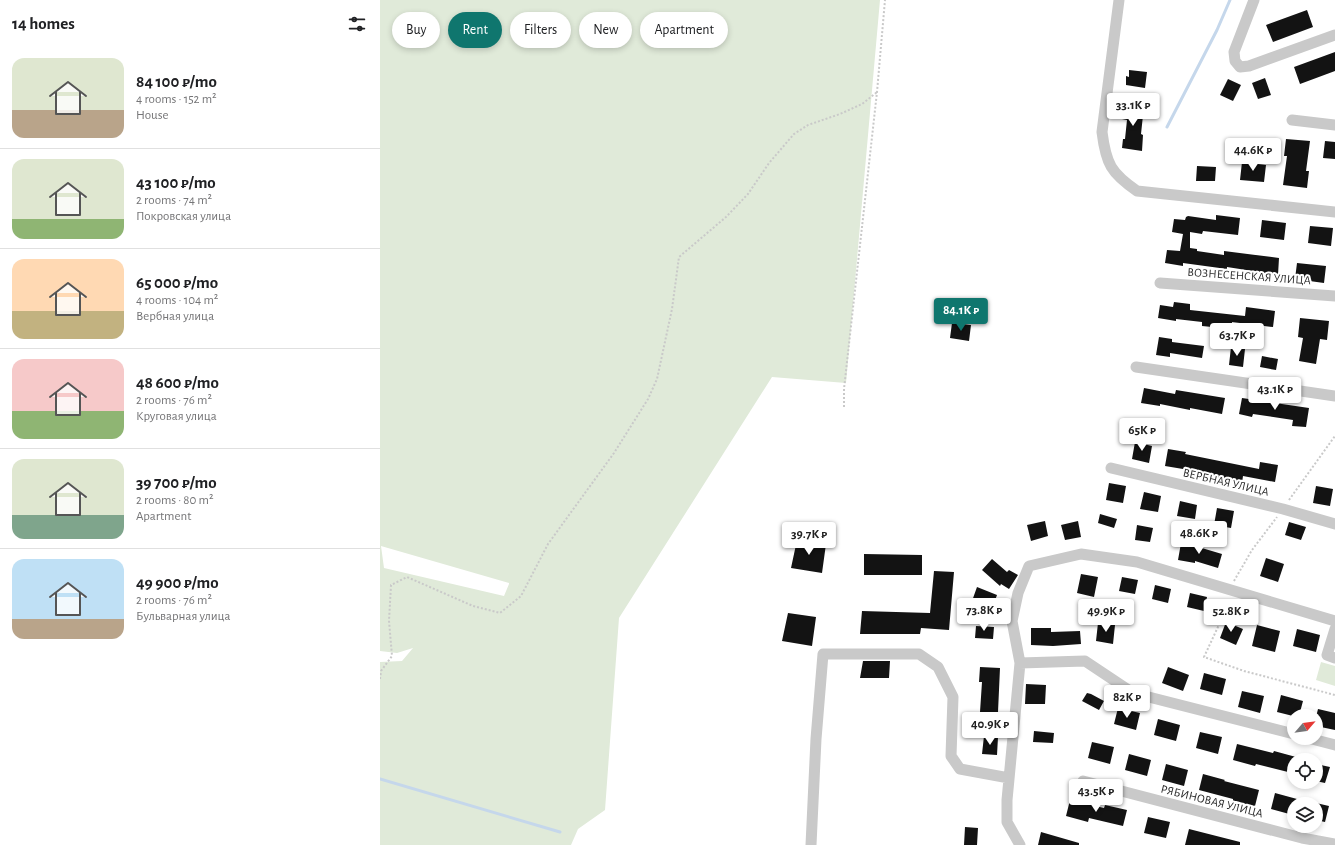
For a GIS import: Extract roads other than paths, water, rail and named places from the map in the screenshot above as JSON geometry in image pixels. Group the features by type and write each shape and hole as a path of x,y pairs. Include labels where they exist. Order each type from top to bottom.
{"street":[{"path":"1119,0 1102,132 1105,154 1111,168 1123,181 1136,191 1335,212"},
{"path":"1254,0 1234,52 1235,61 1240,66 1249,66 1335,35"},
{"path":"1292,120 1335,125"},
{"name":"ВОЗНЕСЕНСКАЯ УЛИЦА","path":"1160,282 1335,296"},
{"path":"1136,367 1335,396"},
{"name":"ВЕРБНАЯ УЛИЦА","path":"1111,468 1283,508 1335,524"},
{"path":"1020,845 1007,822 1009,778 1020,663 1012,620 1018,593 1029,566 1081,554 1137,562 1335,621"},
{"path":"1335,628 1327,656 1335,658"},
{"path":"811,845 816,739 823,654 919,654 938,667 952,697 951,756 960,769 1009,778"},
{"path":"1020,663 1085,661 1133,693 1287,732"},
{"path":"1323,742 1335,745"},
{"name":"РЯБИНОВАЯ УЛИЦА","path":"1083,781 1302,841 1335,844"}],"waterway":[{"path":"1167,127 1217,30 1230,0"},
{"path":"380,779 560,832"}]}
